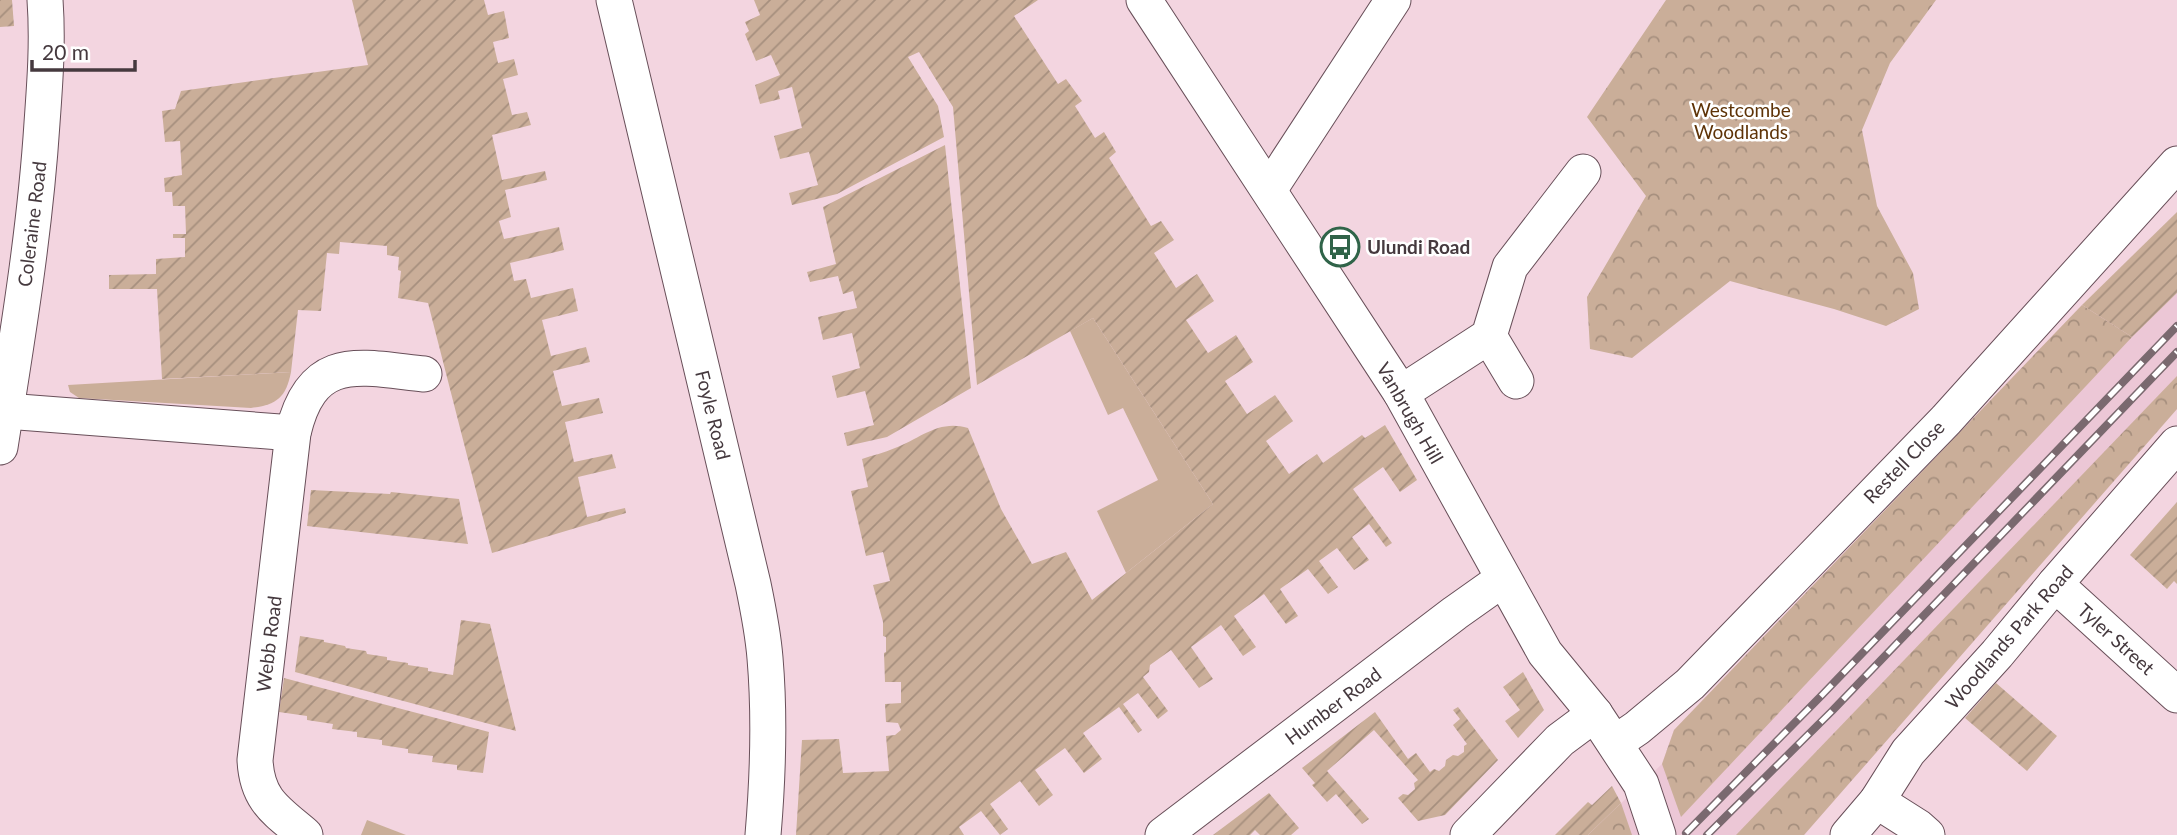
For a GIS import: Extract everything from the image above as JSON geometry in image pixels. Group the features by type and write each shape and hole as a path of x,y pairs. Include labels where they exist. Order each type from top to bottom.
{"street":[{"name":"Coleraine Road","path":"0,447 38,182 46,64 45,0"},
{"name":"Foyle Road","path":"614,0 754,584 765,655 769,714 764,835"},
{"name":"Vanbrugh Hill","path":"1143,0 1401,393 1545,653 1595,714 1641,784 1658,835"},
{"path":"1269,190 1393,0"},
{"name":"Restell Close","path":"1615,743 1690,684 1945,420 2177,164"},
{"path":"1401,393 1489,336 1510,267 1583,172"},
{"path":"1489,336 1516,381"},
{"name":"Webb Road","path":"305,835 271,806 256,778 255,761 293,433 299,410 311,391 325,378 341,370 359,367 424,374"},
{"path":"6,411 293,433"},
{"name":"Woodlands Park Road","path":"1848,835 1878,801 1908,752 1997,654 2177,444"},
{"name":"Humber Road","path":"1163,835 1503,579"},
{"name":"Tyler Street","path":"2055,584 2177,695"},
{"path":"1468,835 1560,740 1595,714"},
{"path":"1878,801 1927,835"}],"shaded area":[{"path":"2177,293 2177,409 1804,835 1588,835 1662,764 1674,730 2082,305 2132,336"}],"green space":[{"path":"0,0 12,0 14,26 0,27"},
{"path":"352,0 484,0 488,15 504,11 509,38 493,42 498,63 514,59 518,75 503,79 512,115 527,112 531,125 492,135 502,180 545,171 547,180 505,190 511,217 499,221 504,239 559,227 564,250 510,263 514,281 526,279 531,298 573,288 578,311 542,320 551,356 586,347 590,362 553,371 562,406 599,398 603,413 565,422 574,462 612,454 616,468 578,477 587,517 625,508 626,513 492,553 428,303 398,298 401,271 398,270 399,257 387,255 387,246 340,242 339,254 327,253 321,311 298,310 291,372 162,379 157,289 109,289 109,275 156,274 156,259 185,257 185,238 173,238 173,234 186,234 185,206 173,206 172,192 165,192 164,178 182,175 180,141 165,142 162,111 175,109 181,91 368,65"},
{"path":"754,0 1038,0 1014,16 1058,84 1066,79 1082,101 1075,106 1095,138 1104,132 1116,152 1109,158 1151,226 1161,221 1174,240 1154,253 1176,288 1197,274 1214,301 1186,320 1208,353 1236,335 1253,362 1225,381 1247,414 1275,395 1293,421 1266,441 1289,474 1317,454 1323,463 1362,435 1365,438 1385,425 1417,480 1400,492 1383,467 1353,489 1392,543 1386,547 1369,524 1352,537 1369,560 1354,570 1337,548 1319,561 1338,587 1328,594 1308,569 1280,589 1298,616 1286,624 1264,594 1234,616 1256,647 1243,656 1221,625 1191,647 1213,679 1199,688 1171,650 1150,665 1149,672 1143,677 1168,711 1158,719 1138,693 1123,704 1142,730 1138,733 1119,707 1083,733 1102,759 1084,773 1065,748 1035,770 1053,795 1039,806 1020,781 990,804 1008,829 1000,835 981,811 959,827 964,835 796,835 802,740 839,739 843,773 889,771 886,736 895,735 901,730 898,723 886,722 885,704 901,703 901,682 885,682 886,637 883,636 883,622 873,585 890,581 883,552 866,556 851,491 868,487 862,459 891,450 939,428 968,428 1001,509 1032,564 1066,552 1092,600 1213,504 1093,318 977,385 953,107 919,52 908,57 938,106 944,137 837,194 792,205 789,193 818,185 809,152 780,159 774,136 802,128 792,87 778,91 780,99 760,104 755,85 780,75 771,55 756,61 745,34 749,31 745,22 760,15"},
{"name":"Westcombe Woodlands","path":"1666,0 1936,0 1890,63 1862,130 1877,206 1913,273 1919,309 1886,326 1730,281 1632,358 1590,349 1587,297 1646,196 1587,117"},
{"path":"945,145 971,388 887,437 847,446 844,433 874,425 865,391 837,398 832,376 860,368 852,333 823,340 818,317 857,308 853,291 843,294 838,276 810,282 807,272 836,264 823,207"},
{"path":"2177,212 2177,293 2132,337 2082,305"},
{"path":"2082,305 2132,337 1681,817 1662,764 1674,730"},
{"path":"1093,318 1213,504 1126,573 1097,511 1158,480 1123,408 1108,415 1070,331"},
{"path":"291,372 286,388 278,399 267,405 251,408 79,398 70,392 68,385"},
{"path":"2177,376 2177,409 1804,835 1736,835"},
{"path":"311,490 391,492 459,499 468,544 307,526"},
{"path":"2177,502 2177,584 2174,581 2167,589 2130,555"},
{"path":"461,620 490,624 516,731 295,672 300,636 366,651 367,654 387,657 387,660 428,668 428,671 453,675"},
{"path":"1523,672 1544,710 1518,738 1505,721 1520,710 1503,687"},
{"path":"284,678 489,732 483,773 457,770 457,765 432,762 433,756 408,753 408,749 382,745 382,740 357,737 357,732 332,729 333,724 307,720 307,716 279,712"},
{"path":"1996,683 2057,736 2027,771 1965,718"},
{"path":"1458,707 1498,760 1445,815 1418,821 1398,798 1415,789 1414,783 1418,780 1374,730 1327,771 1369,819 1362,824 1336,794 1327,802 1302,768 1375,712 1408,759 1416,753 1430,772 1434,769 1439,771 1445,766 1446,760 1464,752 1464,746 1467,744 1453,725 1460,719 1453,710"},
{"path":"1612,786 1621,803 1588,835 1555,835 1588,802 1592,805"},
{"path":"1269,793 1299,828 1291,835 1260,835 1255,830 1250,835 1213,835"},
{"path":"1621,803 1632,835 1588,835"},
{"path":"367,820 406,835 361,835"}],"railway":[{"path":"1686,833 2177,326"},
{"path":"1707,835 1832,711 2177,352"}],"place":[{"name":"Ulundi Road","path":"1340,247"}]}
